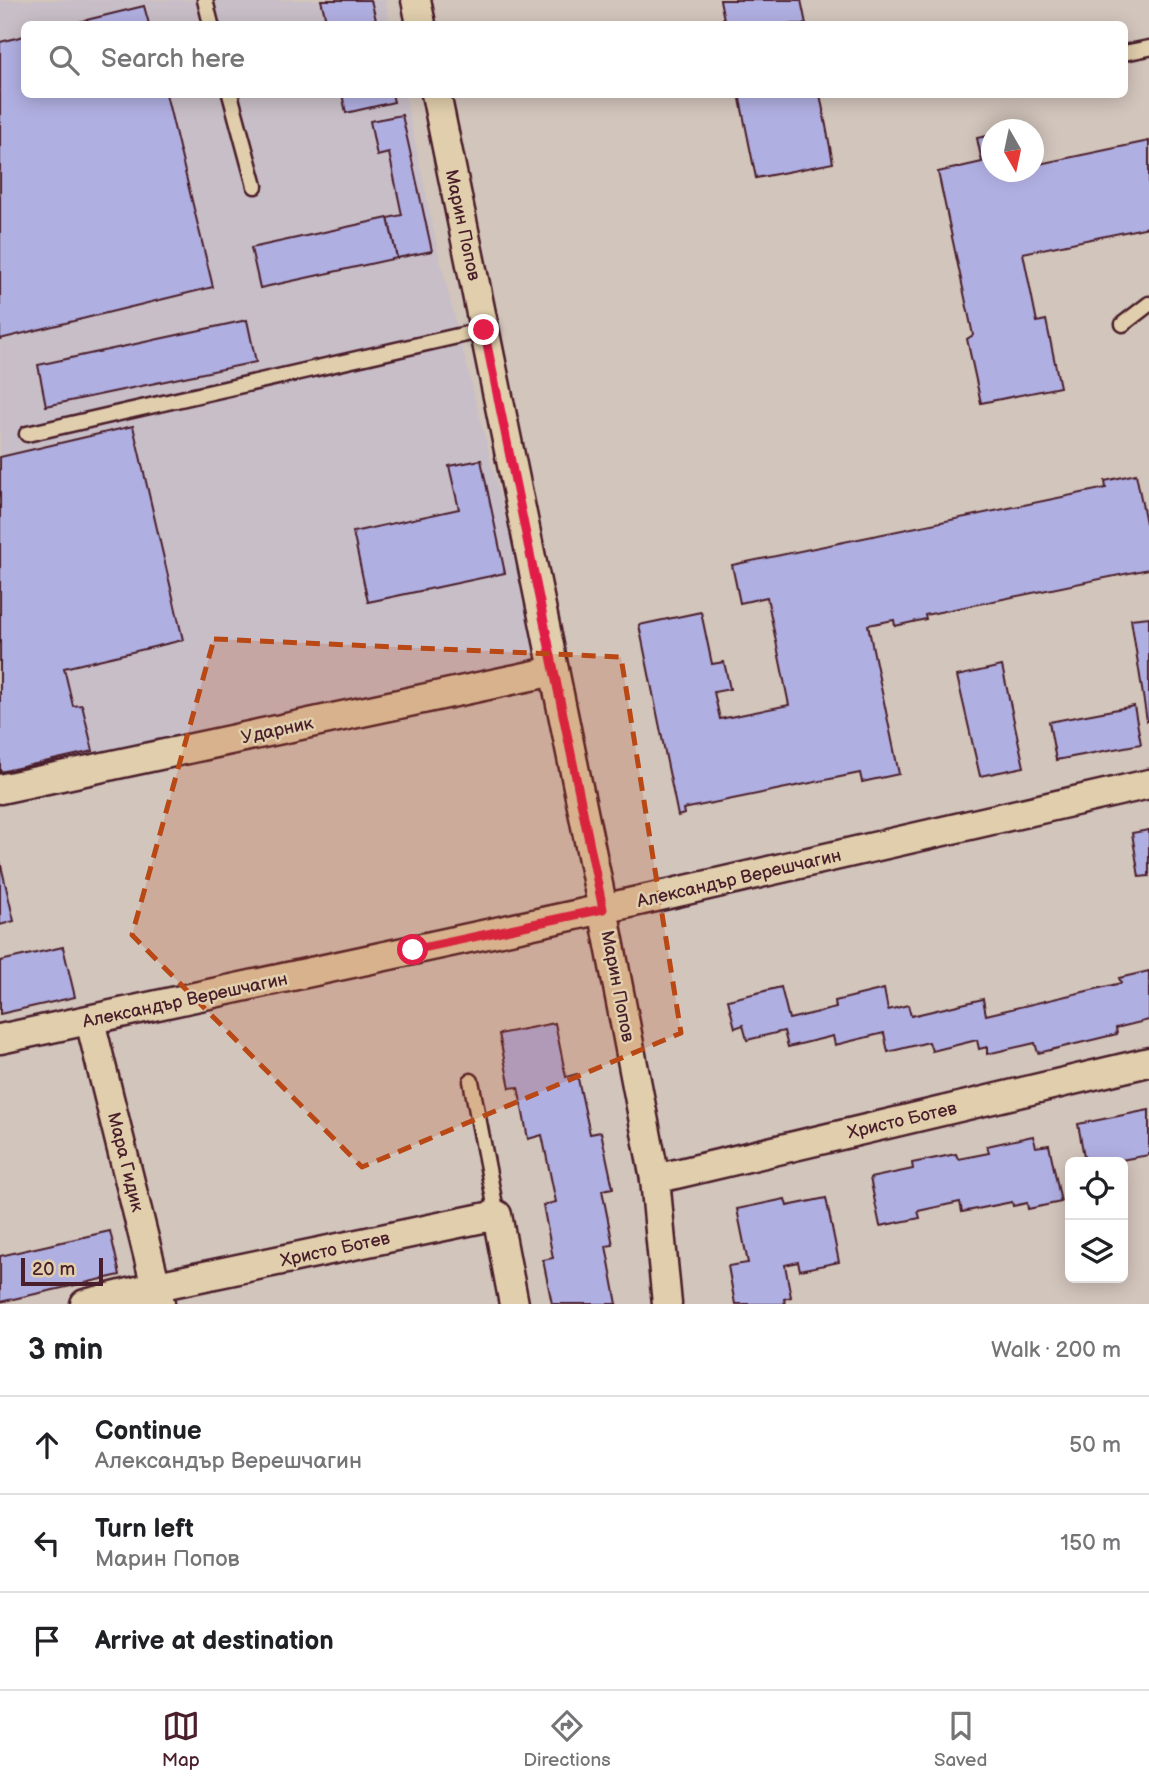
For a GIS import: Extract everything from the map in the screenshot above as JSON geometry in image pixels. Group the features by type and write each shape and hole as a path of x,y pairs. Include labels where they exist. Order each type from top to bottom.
{"street":[{"path":"416,0 420,21"},
{"name":"Марин Попов","path":"437,98 603,909 655,1178 667,1304"},
{"name":"Ударник","path":"0,789 554,671"},
{"name":"Александър Верешчагин","path":"0,1039 603,909 1149,784"},
{"name":"Мара Гидик","path":"90,1021 158,1295"},
{"name":"Христо Ботев","path":"655,1178 1149,1062"},
{"path":"497,1215 514,1304"},
{"name":"Христо Ботев","path":"85,1304 158,1295 497,1215"}],"lane":[{"path":"205,0 210,21"},
{"path":"1128,52 1149,48"},
{"path":"231,98 255,186"},
{"path":"1123,324 1149,304"},
{"path":"27,434 484,330"},
{"path":"471,1081 497,1215"}],"highlighted area":[{"path":"214,639 621,657 681,1033 362,1167 132,935"}],"shaded area":[{"path":"0,0 385,0 389,21 21,21 21,98 406,98 439,256 546,679 0,784"}],"building":[{"path":"321,0 371,0 376,21 326,21"},
{"path":"720,0 801,0 805,21 724,21"},
{"path":"144,6 148,21 82,21"},
{"path":"21,37 21,98 167,98 213,287 0,339 0,42"},
{"path":"343,98 393,98 394,102 346,113"},
{"path":"740,98 821,98 833,163 756,178"},
{"path":"402,115 432,251 397,258 388,218 402,215 389,153 377,156 370,121"},
{"path":"981,137 981,157 977,138"},
{"path":"1149,141 1149,227 1023,253 1037,322 1046,320 1060,387 981,403 967,339 973,335 938,172 981,162 981,182 1044,182 1044,163"},
{"path":"388,218 397,258 260,288 251,248"},
{"path":"247,320 256,362 46,406 38,365"},
{"path":"133,426 183,640 64,668 73,706 82,705 93,751 0,772 0,457"},
{"path":"481,460 505,573 368,602 353,532 459,509 449,466"},
{"path":"1136,474 1146,523 1149,522 1149,569 925,615 926,619 895,626 894,620 868,625 899,774 862,782 860,773 683,809 684,814 678,816 639,625 701,612 712,664 724,662 730,689 714,692 720,719 789,705 767,597 740,603 732,565 1106,488 1105,481"},
{"path":"1149,617 1149,721 1147,721 1131,619"},
{"path":"1002,666 1024,767 980,776 957,676"},
{"path":"1134,706 1141,744 1056,760 1049,722"},
{"path":"1149,830 1149,876 1139,877 1132,833"},
{"path":"0,861 14,921 0,925"},
{"path":"63,947 75,997 0,1014 0,961"},
{"path":"1149,971 1149,1020 1116,1028 1117,1034 1038,1053 1035,1043 987,1054 987,1047 979,1049 977,1040 932,1051 929,1042 888,1052 884,1033 835,1045 833,1036 788,1047 784,1031 747,1040 743,1025 735,1028 728,1000 781,987 789,1019 836,1008 835,1001 884,989 888,1010 908,1005 911,1016 983,999 986,1015 1121,983 1119,978"},
{"path":"555,1023 566,1077 577,1074 590,1134 601,1132 613,1188 602,1190 613,1245 606,1246 617,1304 552,1304 543,1260 553,1258 543,1205 556,1202 542,1135 528,1139 518,1087 510,1088 499,1034"},
{"path":"1149,1110 1149,1155 1128,1159 1084,1157 1078,1124"},
{"path":"1033,1136 1036,1147 1049,1145 1061,1202 1028,1209 1027,1203 1013,1206 1012,1202 962,1212 960,1202 918,1211 920,1218 880,1226 870,1178 913,1169 912,1163 956,1154 958,1159 989,1153 987,1146"},
{"path":"826,1198 839,1262 800,1270 798,1262 785,1265 791,1297 784,1299 785,1304 735,1304 728,1266 748,1263 737,1209 785,1199 787,1206"},
{"path":"110,1231 120,1275 0,1302 0,1256"}],"route":[{"path":"413,950 603,909 484,330"}]}
